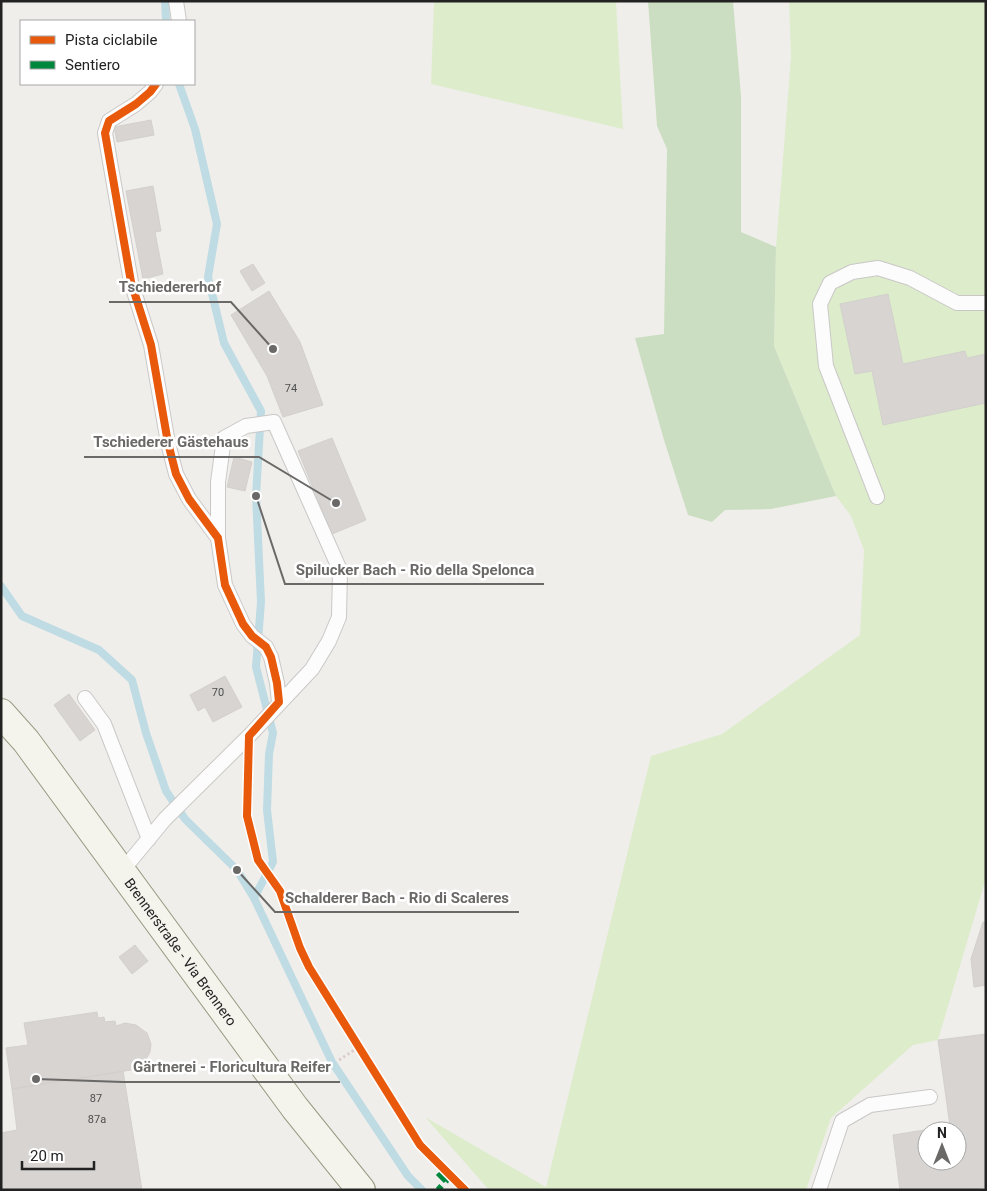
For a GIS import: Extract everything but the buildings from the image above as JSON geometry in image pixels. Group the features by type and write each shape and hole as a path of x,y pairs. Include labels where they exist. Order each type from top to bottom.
{"main road":[{"name":"Brennerstraße - Via Brennero","path":"1,713 26,741 294,1108 362,1190"}],"lane":[{"path":"176,1 179,20"},
{"path":"155,85 136,104 109,121 105,133 131,282 151,345 168,443 176,474 189,499 218,538"},
{"path":"877,497 826,366 820,304 830,283 852,272 878,268 910,278 957,303 986,303"},
{"path":"122,872 165,819 262,722 277,706 312,668 328,641 339,617 340,570 274,422 246,426 224,438 218,482 218,538 225,585 243,624 272,657 277,706"},
{"path":"85,698 104,724 149,839"},
{"path":"819,1190 842,1121 870,1105 930,1097"}],"path":[{"path":"339,1060 359,1047"}],"green space":[{"path":"434,1 616,1 623,129 431,84"},
{"path":"648,1 733,1 741,96 741,232 776,247 774,346 836,496 771,509 725,510 712,522 688,515 635,338 664,334 667,149 657,126"},
{"path":"789,1 986,1 986,878 938,1040 913,1045 831,1118 806,1190 489,1190 425,1117 546,1187 651,756 722,734 860,635 864,550 851,516 836,496 774,346 776,247 791,57"}],"waterway":[{"path":"165,1 166,20"},
{"path":"179,85 195,129 217,224 208,277 224,343 261,411 256,496 261,602 256,667 273,733 269,754 267,810 273,862 254,898"},
{"path":"1,586 22,616 99,650 132,680 146,733 166,791 185,819 237,870 254,898 332,1062 408,1176 422,1190"}],"marked path":[{"path":"438,1173 446,1181 438,1190"}],"cycle path":[{"path":"155,85 136,104 109,121 105,133 131,282 151,345 168,443 176,474 189,499 218,538 225,585 243,624 252,636 266,647 271,657 277,683 279,702 249,736 247,816 258,860 280,891 300,948 309,967 420,1145 465,1190"}],"place":[{"name":"Tschiedererhof","path":"273,349"},
{"name":"Spilucker Bach - Rio della Spelonca","path":"256,496"},
{"name":"Tschiederer Gästehaus","path":"336,503"},
{"name":"Schalderer Bach - Rio di Scaleres","path":"237,870"},
{"name":"Gärtnerei - Floricultura Reifer","path":"36,1079"}]}
